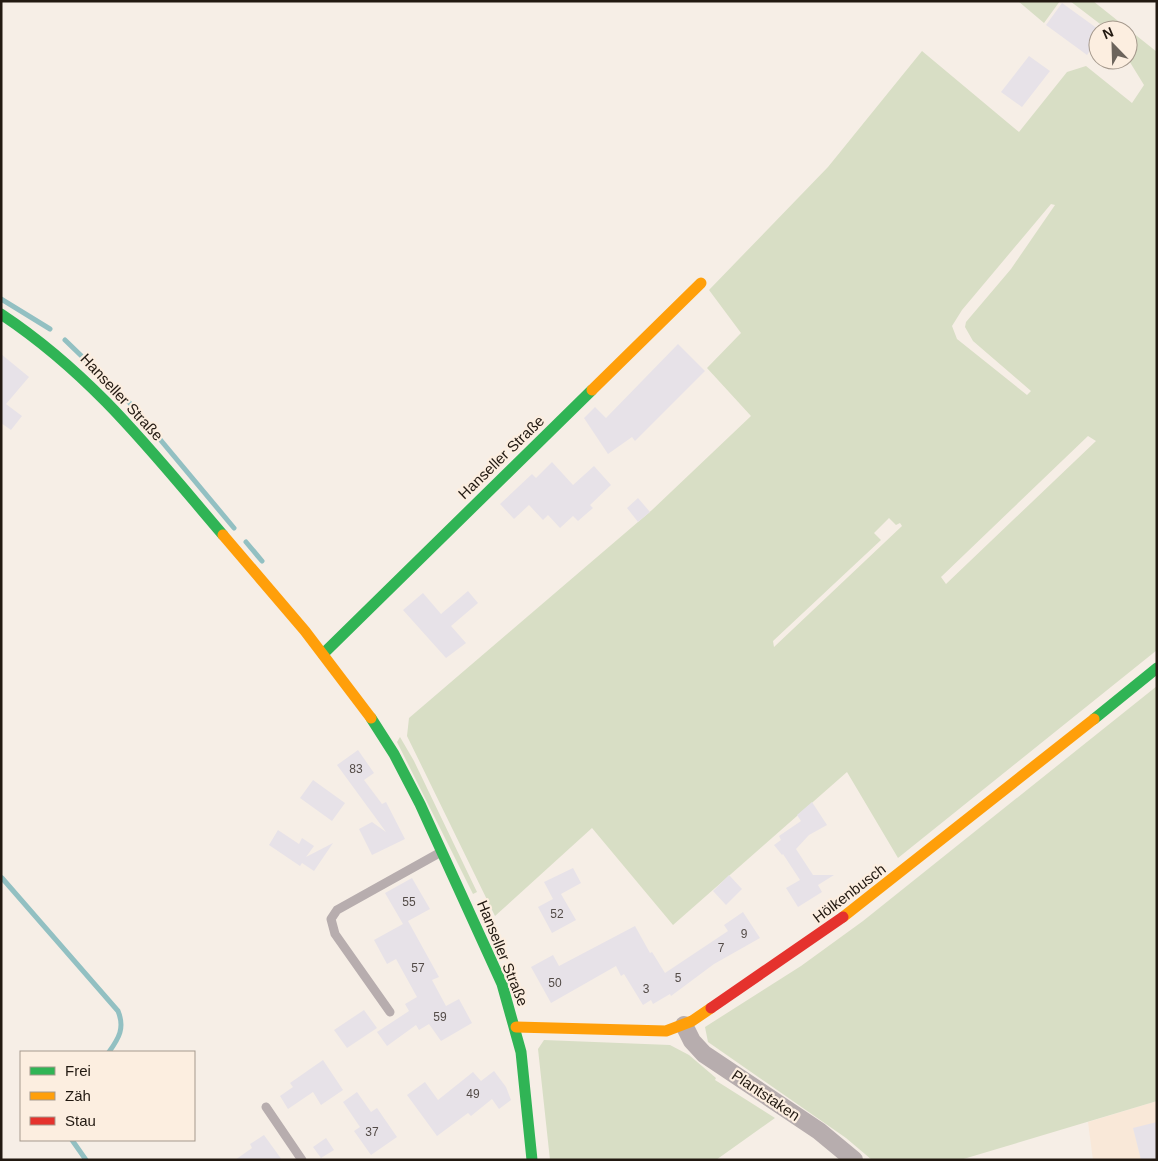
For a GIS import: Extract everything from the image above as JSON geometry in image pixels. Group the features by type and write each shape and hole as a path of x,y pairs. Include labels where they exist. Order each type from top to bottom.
{"street":[{"name":"Hanseller Straße","path":"323,654 701,283"},
{"name":"Hanseller Straße","path":"1,314 48,345 90,382 176,479 323,654 360,702 395,755 496,967 516,1027 532,1160"},
{"name":"Hölkenbusch","path":"516,1027 655,1032 684,1025 748,985 826,930 1052,754 1157,668"},
{"name":"Plantstaken","path":"684,1025 692,1041 704,1054 819,1131 854,1160"}],"lane":[{"path":"390,1012 334,934 331,919 337,910 442,852"},
{"path":"266,1106 302,1160"}],"shaded area":[{"path":"1157,1101 1157,1160 1093,1160 1088,1122"}],"green space":[{"path":"1018,1 1060,1 1044,23"},
{"path":"1070,1 1093,1 1117,20 1095,20"},
{"path":"1138,37 1157,52 1157,650 898,858 847,772 673,925 592,828 495,916 407,736 409,718 652,510 751,416 707,368 741,333 709,290 828,167 922,51 1019,132 1067,72 1086,66 1088,70 1091,70 1132,103 1144,85 1135,70 1138,70","holes":["1051,204 1055,205 1011,269 966,322 965,327 973,341 1031,391 1027,395 957,339 952,326 962,310","1088,436 1096,441 946,584 941,577","889,518 896,525 900,523 902,526 774,647 773,641 881,540 874,533"]},
{"path":"1157,686 1157,1101 960,1160 872,1160 846,1138 708,1042 705,1027 801,966 863,921"},
{"path":"400,737 414,761 477,892 473,894 397,742"},
{"path":"544,1040 670,1045 689,1055 716,1078 715,1080 775,1118 716,1160 550,1160 538,1049"}],"building":[{"path":"1062,3 1088,22 1087,55 1046,25"},
{"path":"1029,56 1050,71 1022,107 1001,92"},
{"path":"678,344 705,371 635,441 632,437 608,454 584,418 595,407 606,418"},
{"path":"1,354 29,377 6,404 22,416 11,430 1,423"},
{"path":"552,462 573,485 594,466 611,485 590,505 593,508 578,521 573,516 560,528 548,515 543,520 529,505 514,519 500,504 532,474 536,478"},
{"path":"638,498 650,512 638,522 627,508"},
{"path":"468,591 478,603 451,626 466,643 446,658 403,610 423,593 441,614"},
{"path":"358,750 374,773 364,780 382,804 386,802 405,839 372,855 359,829 372,822 386,832 337,765"},
{"path":"313,780 345,803 332,821 300,798"},
{"path":"812,802 827,825 809,835 796,849 813,875 834,875 818,885 822,892 798,907 786,888 800,880 783,854 774,845 781,840 779,836 801,821 797,815"},
{"path":"278,830 299,844 302,838 314,846 306,857 333,843 314,871 302,863 300,866 269,845"},
{"path":"573,868 581,883 561,894 576,920 552,933 538,907 553,899 544,882"},
{"path":"729,875 742,889 726,905 713,891"},
{"path":"412,878 430,909 408,921 439,977 432,980 446,1006 459,999 472,1023 441,1041 429,1024 419,1030 416,1025 387,1046 377,1032 409,1011 405,1004 417,997 396,959 387,964 374,940 403,924 385,893"},
{"path":"743,912 760,938 714,964 671,996 670,994 653,1004 651,1000 643,1005 624,974 621,976 616,966 551,1003 531,967 553,955 559,966 635,926 650,953 652,952 665,973 728,931 724,925"},
{"path":"364,1010 377,1028 347,1048 334,1030"},
{"path":"323,1060 343,1090 321,1105 313,1092 288,1109 280,1096 293,1087 290,1083"},
{"path":"494,1071 506,1087 511,1100 499,1109 492,1099 471,1116 468,1113 437,1136 407,1095 425,1082 438,1100 473,1072 481,1081"},
{"path":"357,1092 371,1112 377,1108 397,1137 371,1155 354,1131 360,1127 343,1102"},
{"path":"1157,1122 1157,1160 1141,1160 1133,1128"},
{"path":"264,1135 282,1160 235,1160 252,1148 250,1144"},
{"path":"326,1138 334,1150 321,1158 313,1147"}],"waterway":[{"path":"1,299 50,329"},
{"path":"65,340 128,401 234,528"},
{"path":"246,542 262,561"},
{"path":"2,878 118,1011 121,1023 120,1033 110,1051"},
{"path":"73,1141 86,1160"}],"traffic: fast":[{"path":"1,314 65,363 93,389 146,445 223,535"},
{"path":"323,654 592,390"},
{"path":"1094,719 1157,668"},
{"path":"371,718 394,754 420,804 502,984 521,1052 532,1160"}],"traffic: slow":[{"path":"592,390 701,283"},
{"path":"223,535 305,631 371,718"},
{"path":"843,917 1094,719"},
{"path":"516,1027 666,1031 692,1021 711,1008"}],"traffic: jam":[{"path":"711,1008 843,917"}]}
